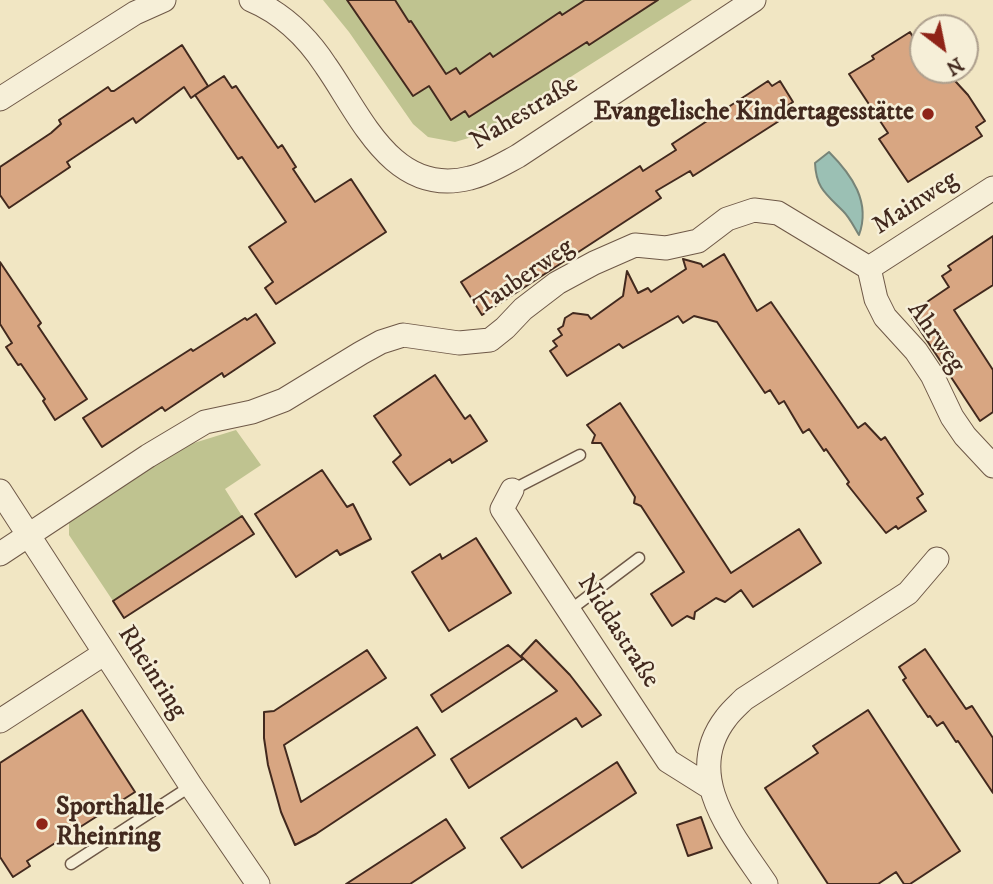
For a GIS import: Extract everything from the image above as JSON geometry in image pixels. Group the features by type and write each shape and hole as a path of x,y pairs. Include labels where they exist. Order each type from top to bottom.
{"street":[{"path":"0,99 135,13 164,0"},
{"name":"Nahestraße","path":"251,0 285,19 302,36 325,64 372,137 393,159 419,176 450,180 468,179 518,156 754,0"},
{"name":"Mainweg","path":"869,268 993,188"},
{"name":"Tauberweg","path":"0,554 148,456 205,422 252,412 284,400 371,347 403,335 459,343 490,340 523,309 557,283 635,245 666,248 698,240 727,219 754,210 778,213 869,268"},
{"name":"Ahrweg","path":"869,268 876,299 884,317 916,351 932,375 952,417 965,436 993,466"},
{"name":"Niddastraße","path":"512,490 502,509 668,761 711,788"},
{"name":"Rheinring","path":"0,491 191,786 258,884"},
{"path":"766,884 727,825 711,788 708,768 711,747 725,719 744,699 908,593 937,559"},
{"path":"0,721 105,653"}],"lane":[{"path":"512,490 580,455"},
{"path":"570,610 639,558"},
{"path":"71,864 191,786"}],"green space":[{"path":"323,0 692,0 479,135 455,142 428,137 413,124 349,32"},
{"path":"236,430 261,465 225,489 242,516 113,601 69,535 69,520 181,447"}],"water":[{"path":"829,152 852,180 861,200 863,211 859,235 817,179 815,163"}],"building":[{"path":"347,0 395,0 446,74 456,68 460,74 490,53 493,57 560,12 562,15 585,0 658,0 469,117 465,111 451,120 429,86 413,96"},
{"name":"Evangelische Kindertagesstätte","path":"909,33 909,84 958,84 985,121 976,127 982,136 908,182 879,139 888,133 849,74 874,59 872,56"},
{"path":"182,45 208,86 191,98 184,87 136,123 133,118 67,162 70,167 9,208 0,195 0,167 51,133 61,124 59,120 108,87 114,91"},
{"path":"224,76 232,88 236,86 278,148 282,145 296,167 293,169 315,202 351,179 386,232 276,304 265,288 273,282 249,247 286,222 242,157 238,159 195,95"},
{"path":"768,81 772,86 780,81 793,102 785,107 790,114 693,176 690,171 656,191 661,198 482,315 461,282 640,166 643,171 676,150 672,144"},
{"path":"993,236 993,285 954,310 993,370 993,412 980,421 912,318 921,311 918,308 949,287 942,276 951,270 948,266"},
{"path":"724,254 757,311 771,302 858,428 865,423 881,440 885,437 923,494 917,498 926,511 898,529 896,526 886,533 847,484 849,482 809,429 803,433 784,401 779,404 770,390 765,393 717,322 694,316 683,323 678,316 623,348 619,344 567,376 550,351 557,346 553,341 562,335 558,329 563,326 565,318 573,313 588,315 591,319 623,296 627,271 638,293 648,288 651,292 686,269 683,259 703,267"},
{"path":"0,262 41,323 38,326 87,399 55,420 43,401 45,399 6,347 12,343 0,324"},
{"path":"256,314 275,343 224,377 222,373 165,411 162,407 102,447 83,418 191,349 193,351 245,318 247,320"},
{"path":"435,375 465,419 470,415 487,441 452,463 450,459 410,485 393,462 401,455 374,416"},
{"path":"620,403 731,573 799,529 821,563 753,607 741,590 725,602 716,598 695,612 694,619 687,616 672,626 651,594 684,572 641,506 634,503 635,497 601,443 592,443 595,435 587,425"},
{"path":"322,470 347,507 353,504 371,539 340,555 337,550 296,577 255,514"},
{"path":"242,516 254,534 124,618 113,601"},
{"path":"476,538 511,593 449,631 412,572 440,554 442,559"},
{"path":"536,640 570,675 601,715 582,727 576,718 469,788 451,759 557,691 521,656"},
{"path":"508,645 523,659 442,712 431,695"},
{"path":"925,649 966,709 972,706 993,738 993,793 943,722 937,726 930,716 928,717 903,680 906,678 899,667"},
{"path":"367,650 386,678 284,745 301,802 417,727 435,755 316,834 295,845 281,812 268,765 264,712 274,711"},
{"name":"Sporthalle Rheinring","path":"82,710 135,792 27,861 30,866 13,877 0,857 0,763"},
{"path":"868,710 960,851 910,884 904,884 896,872 878,884 828,884 765,788 818,753 813,746"},
{"path":"617,762 636,793 522,868 501,838"},
{"path":"701,817 712,848 688,856 677,825"},
{"path":"446,819 465,848 410,884 346,884"}],"place":[{"name":"Evangelische Kindertagesstätte","path":"928,114"},
{"name":"Sporthalle Rheinring","path":"42,824"}]}
